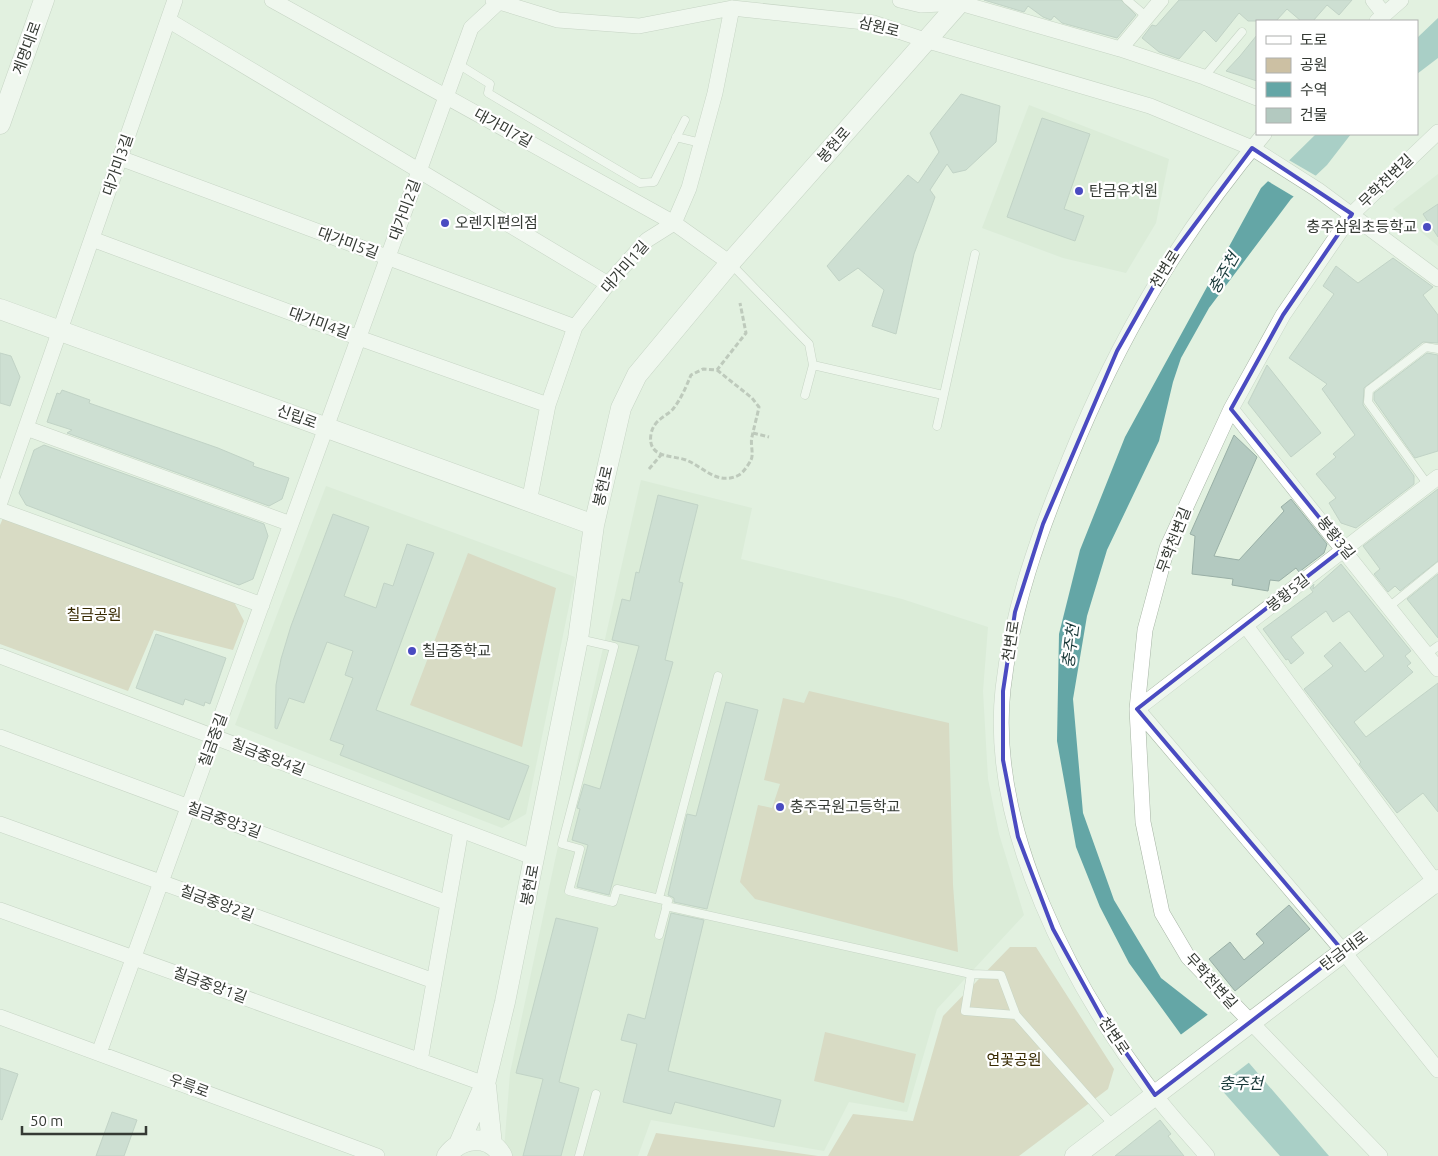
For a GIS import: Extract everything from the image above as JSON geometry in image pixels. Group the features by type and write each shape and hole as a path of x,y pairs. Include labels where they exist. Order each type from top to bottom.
{"street":[{"name":"계명대로","path":"0,124 44,0"},
{"name":"대가미3길","path":"0,502 175,0"},
{"name":"대가미7길","path":"272,0 674,223 730,264"},
{"path":"900,0 921,5 961,2 1120,48 1204,77 1256,98"},
{"path":"1120,48 1161,0"},
{"path":"1373,0 1381,18 1401,0"},
{"name":"대가미2길","path":"326,428 471,28 497,1"},
{"name":"삼원로","path":"497,1 558,20 638,26 732,8 874,22 925,40 1150,106 1252,148 1352,214"},
{"name":"봉현로","path":"453,1150 485,1084 506,1002 578,639 594,526 621,408 637,375 730,264 925,40 961,2"},
{"path":"674,223 689,188 715,94 732,8"},
{"path":"168,20 608,284"},
{"name":"무학천변길","path":"1380,1156 1188,957 1162,913 1143,822 1137,709 1144,630 1167,548 1231,409 1283,315 1352,214 1438,132"},
{"name":"천변로","path":"1207,1156 1155,1095 1102,1018 1053,929 1018,837 1003,760 1003,691 1015,612 1043,524 1117,351 1170,259 1263,135"},
{"name":"대가미5길","path":"120,158 575,327"},
{"path":"1352,214 1438,278"},
{"name":"대가미1길","path":"529,502 548,405 575,327 608,284 646,240 674,223"},
{"name":"대가미4길","path":"92,238 359,338 548,405"},
{"name":"신립로","path":"0,309 594,526"},
{"name":"봉황3길","path":"1231,409 1390,606 1432,650 1438,669"},
{"path":"26,428 291,524"},
{"name":"칠금중길","path":"99,1053 326,428"},
{"name":"봉황5길","path":"1137,709 1433,481"},
{"path":"0,510 262,605"},
{"path":"1246,626 1437,882"},
{"name":"칠금중앙4길","path":"0,656 535,858"},
{"path":"1137,709 1343,951 1438,1070"},
{"name":"칠금중앙3길","path":"0,737 448,903"},
{"name":"칠금중앙2길","path":"0,824 434,981"},
{"path":"420,1061 461,830"},
{"name":"탄금대로","path":"1155,1095 1249,1022 1437,882"},
{"name":"칠금중앙1길","path":"0,910 485,1084"},
{"name":"우륵로","path":"0,1017 377,1156"},
{"name":"봉현로","path":"485,1084 497,1150"},
{"path":"1075,1156 1155,1095"},
{"path":"453,1150 476,1140 497,1150"}],"lane":[{"path":"1127,0 1147,17"},
{"path":"1204,77 1242,32"},
{"path":"458,64 490,84 488,93 640,183 654,182 685,120"},
{"path":"676,138 701,143"},
{"path":"937,426 975,254"},
{"path":"730,264 809,344 813,365 805,395"},
{"path":"1433,481 1368,402 1369,390 1426,347 1438,349"},
{"path":"813,365 943,395"},
{"path":"1390,606 1438,567"},
{"path":"578,639 614,647 562,844 580,849 569,891 613,902 617,889 668,901 659,936"},
{"path":"659,898 718,676"},
{"path":"666,906 972,974 1001,975 1016,1015 1114,1126"},
{"path":"972,974 965,1011 1016,1015"},
{"path":"579,1156 596,1094"}],"path":[{"path":"716,370 746,332 740,303"},
{"path":"703,369 716,370 752,398 760,407 753,433 752,460 741,474 729,478 721,478 705,473 686,460 661,455 653,447 651,434 660,416 672,410 684,392 691,375 703,369"},
{"path":"753,433 769,437"},
{"path":"649,469 661,455"}],"highlighted area":[{"path":"1252,148 1352,214 1283,315 1231,409 1344,548 1137,709 1343,951 1155,1095 1102,1018 1053,929 1018,837 1003,760 1003,691 1015,612 1043,524 1117,351 1169,259"}],"shaded area":[{"name":"탄금유치원","path":"1029,105 1169,159 1156,223 1126,273 1063,258 982,228"},
{"name":"충주삼원초등학교","path":"1438,174 1438,246 1393,209"},
{"name":"충주국원고등학교","path":"641,480 752,508 741,559 902,599 988,627 983,691 988,779 999,834 1024,915 937,1009 907,1112 849,1102 824,1151 651,1120 638,1156 506,1156 504,1150 510,1073 555,860"},
{"name":"칠금중학교","path":"326,486 575,577 526,814 502,828 235,725"}],"green space":[{"name":"칠금공원","path":"3,518 234,602 244,621 233,650 154,630 128,691 0,644 0,525"},
{"path":"468,553 556,588 522,747 410,705"},
{"path":"809,691 949,723 953,885 958,952 755,899 740,882 758,805 772,808 780,784 764,780 783,698 804,703"},
{"name":"연꽃공원","path":"1010,947 1036,947 1114,1069 1108,1089 1019,1156 828,1156 853,1114 913,1121 943,1016"},
{"path":"825,1032 916,1054 904,1103 814,1081"},
{"path":"656,1133 818,1156 647,1156"}],"water":[{"path":"1438,18 1438,58 1418,73 1418,37"},
{"name":"충주천","path":"1315,135 1350,135 1327,165 1291,199 1209,308 1181,358 1173,382 1159,441 1107,550 1087,616 1073,699 1083,813 1114,900 1161,978 1207,1014 1329,1156 1280,1156 1219,1087 1129,963 1100,907 1076,847 1057,741 1059,634 1080,550 1125,437 1261,188"}],"pier":[{"path":"1287,159 1318,177 1296,198 1266,180"},
{"path":"1210,1013 1251,1061 1216,1088 1179,1036"}],"building":[{"path":"984,0 1121,0 1136,15 1117,38 1062,23 1054,16 1051,20 1043,17 1028,6 1024,12"},
{"path":"1179,0 1352,0 1339,15 1327,5 1314,20 1300,20 1287,9 1277,20 1248,21 1239,13 1216,42 1204,30 1179,59 1159,52 1142,38 1152,25 1156,26"},
{"path":"1256,36 1256,81 1226,71"},
{"path":"961,94 1000,106 996,142 966,170 953,173 947,164 930,190 935,197 914,254 896,334 872,326 884,290 858,268 839,281 827,266 908,175 918,183 939,152 930,133"},
{"name":"탄금유치원","path":"1042,118 1090,134 1064,209 1084,216 1075,241 1007,217"},
{"path":"1438,204 1438,237 1423,214"},
{"path":"1393,258 1433,287 1423,295 1438,315 1438,343 1423,342 1364,388 1363,405 1414,476 1414,484 1356,528 1341,523 1329,503 1336,498 1316,474 1336,457 1333,454 1355,435 1322,389 1327,384 1289,358 1334,294 1323,286 1336,266 1358,283"},
{"path":"0,353 11,356 20,377 10,406 0,403"},
{"path":"1427,353 1438,355 1438,451 1415,458 1374,400 1374,393"},
{"path":"1267,365 1321,433 1291,457 1248,403"},
{"path":"62,390 90,400 89,403 218,448 254,463 253,466 289,478 282,499 269,506 67,433 72,430 47,422 57,393 60,394"},
{"path":"1234,435 1257,457 1214,556 1239,560 1284,511 1281,507 1291,499 1327,544 1324,553 1299,572 1296,568 1279,581 1270,580 1268,591 1232,585 1233,579 1192,574 1195,536 1190,534"},
{"path":"44,445 264,524 268,536 253,579 239,585 26,505 19,493 34,450"},
{"path":"1438,489 1438,561 1400,591 1395,586 1388,592 1374,574 1380,569 1363,546"},
{"path":"658,495 698,505 679,582 683,583 665,660 673,662 609,895 577,887 588,845 572,840 580,809 577,808 584,784 600,789 639,646 612,640 622,599 630,601 636,572 639,573"},
{"path":"333,514 369,527 344,596 376,608 384,583 393,586 407,544 434,553 376,710 529,766 509,820 340,755 344,745 330,740 353,678 345,675 353,651 327,642 304,703 289,698 277,729 275,728 276,685 281,659 291,626"},
{"path":"1341,564 1411,651 1405,656 1411,663 1407,666 1413,672 1354,722 1366,737 1438,683 1438,812 1423,793 1397,813 1359,764 1361,762 1304,689 1333,666 1324,656 1340,642 1365,672 1384,656 1349,611 1333,622 1326,611 1291,637 1304,653 1291,664 1263,629 1313,592 1310,588 1314,584 1313,589"},
{"path":"1438,574 1438,638 1407,599"},
{"path":"156,634 226,658 210,704 205,702 204,706 185,699 183,705 136,688"},
{"path":"726,702 758,710 707,909 674,902 674,898 668,895 687,814 696,816"},
{"path":"1289,905 1310,929 1235,991 1209,959 1230,942 1244,960 1264,943 1256,934"},
{"path":"671,913 704,920 668,1071 781,1100 774,1127 675,1102 671,1114 623,1102 637,1044 621,1040 628,1014 645,1019"},
{"path":"556,918 598,928 559,1082 579,1088 561,1156 523,1156 543,1079 516,1073"},
{"path":"0,1068 18,1074 2,1120 0,1119"},
{"path":"112,1112 137,1120 124,1156 96,1156"},
{"path":"1160,1120 1171,1134 1168,1136 1184,1156 1115,1156"}],"place":[{"name":"탄금유치원","path":"1079,191"},
{"name":"오렌지편의점","path":"445,223"},
{"name":"충주삼원초등학교","path":"1427,227"},
{"name":"칠금중학교","path":"412,651"},
{"name":"충주국원고등학교","path":"780,807"}]}
